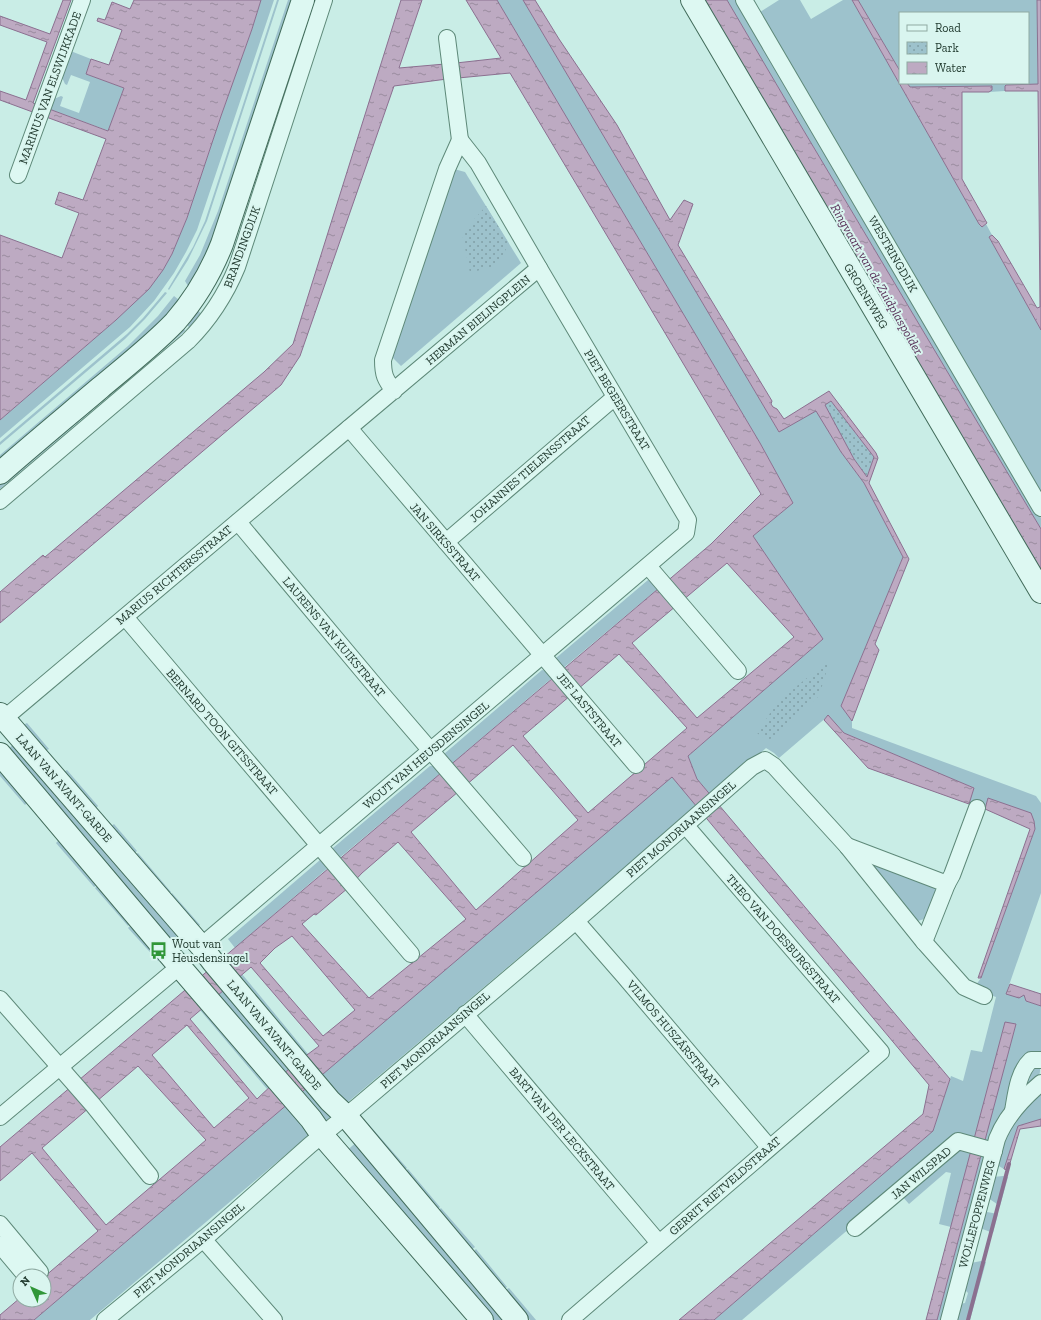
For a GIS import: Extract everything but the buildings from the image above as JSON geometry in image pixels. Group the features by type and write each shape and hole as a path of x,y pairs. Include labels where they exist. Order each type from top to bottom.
{"street":[{"name":"MARINUS VAN ELSWIJKKADE","path":"18,175 82,0"},
{"name":"BRANDINGDIJK","path":"0,473 152,344 176,321 198,291 212,267 222,244 303,0"},
{"name":"BRANDINGDIJK","path":"0,501 188,341 207,321 220,302 236,267 324,0"},
{"name":"GROENEWEG","path":"692,0 1041,592"},
{"name":"WESTRINGDIJK","path":"744,0 1041,508"},
{"path":"394,391 385,378 383,372 383,360 447,169 460,140 447,38"},
{"name":"HERMAN BIELINGPLEIN","path":"349,428 539,268 478,163 460,140"},
{"name":"PIET BEGEERSTRAAT","path":"539,268 688,520 686,533"},
{"name":"JOHANNES TIELENSSTRAAT","path":"446,542 615,397"},
{"name":"MARIUS RICHTERSSTRAAT","path":"1,718 125,617 349,428"},
{"name":"JAN SIRKSSTRAAT","path":"349,428 542,655"},
{"name":"LAURENS VAN KUIKSTRAAT","path":"238,522 377,689 466,790 522,858"},
{"name":"WOUT VAN HEUSDENSINGEL","path":"0,1117 64,1072 186,973 435,756 542,655 653,572 686,533"},
{"path":"653,572 738,671"},
{"name":"BERNARD TOON GITSSTRAAT","path":"125,617 411,954"},
{"name":"JEF LASTSTRAAT","path":"542,655 636,765"},
{"name":"LAAN VAN AVANT-GARDE","path":"1,718 207,954 330,1101 346,1116 517,1320"},
{"path":"0,754 278,1079 311,1119 322,1135 482,1320"},
{"name":"PIET MONDRIAANSINGEL","path":"106,1320 203,1239 322,1135 576,921 752,767 765,760 774,766 847,846"},
{"path":"924,942 952,875 977,808"},
{"name":"THEO VAN DOESBURGSTRAAT","path":"686,826 881,1052"},
{"path":"847,846 947,884"},
{"path":"847,846 924,942 964,987 984,996"},
{"name":"VILMOS HUSZÁRSTRAAT","path":"576,921 769,1147"},
{"path":"0,999 93,1106 150,1176"},
{"name":"BART VAN DER LECKSTRAAT","path":"465,1014 659,1243"},
{"name":"GERRIT RIETVELDSTRAAT","path":"570,1320 881,1052"},
{"name":"WOLLEFOPPENWEG","path":"1013,1111 1018,1086 1024,1068 1031,1060 1041,1060"},
{"name":"WOLLEFOPPENWEG","path":"949,1320 989,1150 1013,1111 1041,1083"},
{"name":"JAN WILSPAD","path":"855,1228 958,1141 989,1150"},
{"path":"0,1224 37,1268"},
{"path":"203,1239 274,1320"},
{"path":"0,1245 19,1268"}],"green space":[{"path":"261,0 274,0 197,230 174,273 154,301 130,327 0,438 0,420 116,320 163,270 172,254 187,218"},
{"path":"277,0 279,0 207,221 188,260 169,290 168,289 193,247 205,221"},
{"path":"288,0 294,0 215,236 196,274 188,286 185,281 200,255 218,211"},
{"path":"497,0 523,0 779,432 816,410 841,452 864,483 903,557 841,706 852,721 852,728 1036,796 1041,803 1041,893 1006,994 1024,995 1026,1001 1041,1006 1041,1054 1026,1055 1020,1060 1016,1067 1006,1112 990,1146 983,1144 1016,1024 1005,1023 974,1142 958,1136 742,1320 714,1320 933,1131 951,1076 963,1081 971,1050 982,1052 996,997 973,989 981,978 1035,829 988,799 985,809 969,804 974,788 844,733 828,716 779,758 766,748 712,797 697,779 688,756 823,639 753,536 793,503 760,443"},
{"path":"727,0 735,0 744,15 1041,518 1041,529 798,121"},
{"path":"779,0 800,0 811,19 843,0 852,0 979,224 982,227 986,224 992,235 989,237 1041,330 1041,496 757,14"},
{"path":"858,0 1037,0 1038,85 1006,85 1005,91 989,92 992,90 992,86 910,87 908,84 1029,84 1029,12 899,12 899,69"},
{"path":"68,50 91,59 86,74 124,88 109,131 46,108 49,101 61,96 63,97 60,106 79,113 90,82 71,75 67,85 65,84 60,73"},
{"path":"454,169 465,172 521,263 401,366 392,357"},
{"path":"486,206 509,244 497,265 470,273 462,233"},
{"path":"165,292 167,293 145,319 125,339 0,445 0,442 127,334"},
{"path":"174,296 179,300 147,337 0,463 0,455 128,346 158,316"},
{"path":"197,310 203,315 191,329 187,325 184,328 185,331 0,489 0,482"},
{"path":"831,401 874,457 867,477 854,459 824,405"},
{"path":"648,580 654,581 660,587 561,670 556,664 556,658"},
{"path":"827,662 829,663 819,696 768,741 757,733 778,701"},
{"path":"542,670 549,671 552,678 449,766 444,760 444,754"},
{"path":"27,723 49,749 45,751 23,725"},
{"path":"17,741 180,933 168,944 5,752"},
{"path":"430,766 437,766 442,772 337,860 332,855 333,848"},
{"path":"0,770 28,802 25,805 0,776"},
{"path":"67,770 98,806 95,809 64,772"},
{"path":"672,776 697,807 90,1320 34,1320 48,1308 52,1308 52,1305"},
{"path":"114,824 137,851 133,854 110,827"},
{"path":"59,840 98,885 94,887 56,843"},
{"path":"138,853 171,892 168,894 134,855"},
{"path":"320,860 325,860 330,866 235,948 228,939"},
{"path":"869,860 935,887 936,893 927,918 915,922 868,865"},
{"path":"99,885 131,923 128,926 95,888"},
{"path":"172,893 200,925 197,927 170,895"},
{"path":"131,925 160,959 158,961 128,928"},
{"path":"242,974 308,1054 301,1059 234,980"},
{"path":"226,987 292,1066 281,1076 214,997"},
{"path":"207,1004 275,1083 267,1089 200,1010"},
{"path":"1036,1067 1040,1069 1039,1076 1022,1093 1030,1069"},
{"path":"1041,1091 1041,1119 1018,1127 1004,1169 997,1165 1006,1135 1015,1120"},
{"path":"364,1119 407,1168 403,1171 361,1121"},
{"path":"358,1141 511,1320 488,1320 345,1152"},
{"path":"960,1145 972,1148 951,1227 939,1224 951,1173 946,1172 909,1204 902,1196"},
{"path":"982,1152 985,1152 962,1252 958,1251 955,1263 959,1264 950,1299 946,1298 943,1310 947,1311 944,1320 937,1320"},
{"path":"408,1169 440,1207 437,1210 404,1172"},
{"path":"993,1177 1008,1177 1000,1206 988,1198"},
{"path":"441,1208 475,1247 471,1250 438,1211"},
{"path":"987,1212 998,1214 993,1233 980,1228 984,1213"},
{"path":"476,1249 507,1287 504,1289 473,1252"},
{"path":"981,1261 986,1262 970,1320 955,1320 960,1304 965,1303 968,1293 964,1289 971,1263"},
{"path":"509,1288 536,1320 530,1320 505,1290"}],"water":[{"path":"63,0 71,0 33,103 108,131 124,88 86,74 91,59 109,65 122,30 97,21 98,18 105,20 112,2 130,9 134,0 261,0 187,218 172,254 163,270 149,289 116,320 0,420 0,235 62,258 79,213 55,204 59,192 83,200 106,139 0,100 0,91 26,100 47,42 0,25 0,16 50,34"},
{"path":"401,0 422,0 399,68 445,64 447,79 394,86 300,356 281,385 0,623 0,592 43,555 45,557 264,372 293,344"},
{"path":"466,0 497,0 760,443 793,503 753,536 823,639 688,756 697,779 950,1079 933,1131 714,1320 679,1320 923,1114 929,1085 672,777 52,1305 52,1270 98,1231 32,1153 0,1181 0,1147 711,544 761,494 510,73 458,78 456,63 501,58","holes":["727,563 794,637 697,718 632,643","619,654 687,728 588,813 523,736","513,745 578,820 476,910 411,832","398,842 466,919 369,998 302,924 314,914 316,915 348,888 362,873","292,936 355,1010 323,1036 260,963 275,948","251,967 319,1046 292,1066 257,1099 190,1019","187,1025 249,1098 214,1128 152,1055","138,1066 206,1140 106,1225 42,1148"]},
{"path":"523,0 535,0 559,39 617,125 670,220 684,200 693,204 678,245 772,401 771,404 773,407 777,409 784,419 829,391 876,453 878,458 869,483 909,559 875,644 879,650 852,721 841,706 903,557 864,483 841,452 816,411 779,432","holes":["831,401 874,457 867,477 854,459 825,405"]},
{"name":"Ringvaart van de Zuidplaspolder","path":"701,0 727,0 1041,529 1041,576"},
{"path":"852,0 858,0 899,69 899,83"},
{"path":"1037,0 1041,0 1041,330 989,237 992,235 998,241 1037,308 1040,307 1038,91 1005,91 1006,85 1038,84"},
{"path":"900,84 908,84 910,87 992,86 992,90 989,92 962,92 962,179 987,223 982,227"},
{"path":"828,715 844,733 974,788 969,804 868,768 824,720"},
{"path":"988,798 1031,813 1035,829 981,978 978,978 1030,829 985,809"},
{"path":"1010,984 1041,994 1041,1006 1026,1001 1024,995 1019,998 1006,994"},
{"path":"1005,1022 1016,1024 937,1320 926,1320"},
{"path":"1041,1119 1041,1126 1020,1129 1008,1170 1004,1169 1018,1126"},
{"path":"12,1305 12,1308 48,1308 34,1320 0,1320 0,1315"}],"waterway":[{"path":"968,1320 1009,1164"}],"place":[{"name":"Wout van Heusdensingel","path":"159,951"}]}
